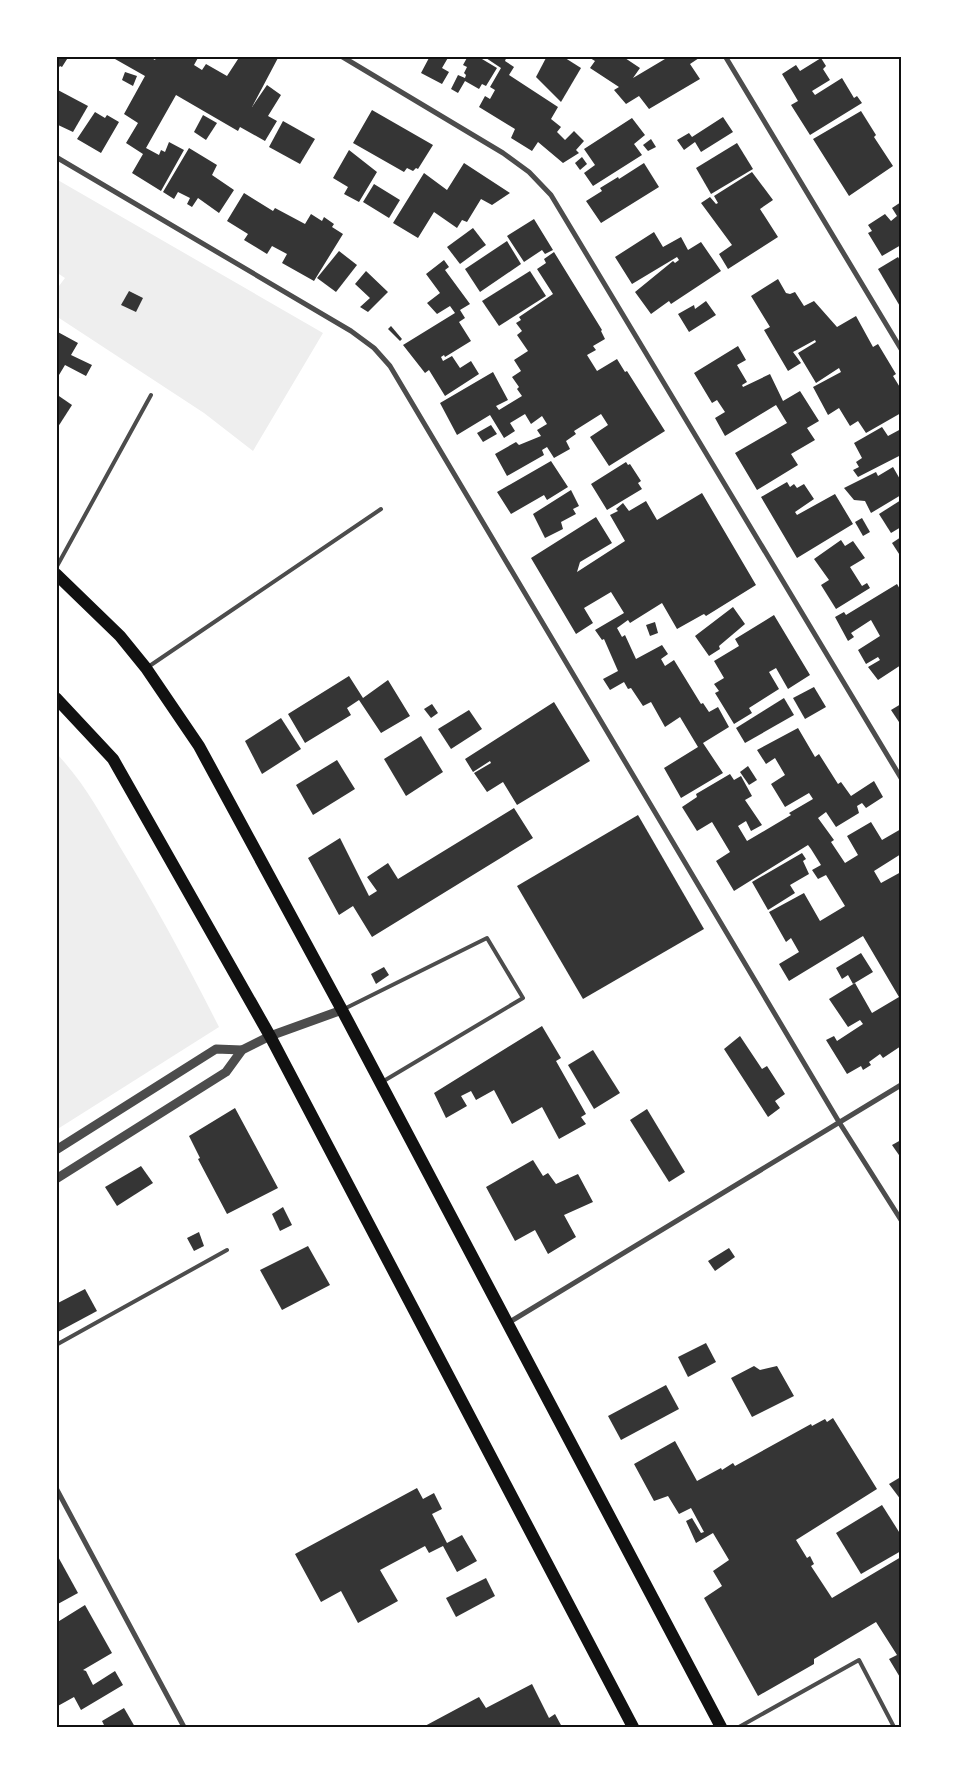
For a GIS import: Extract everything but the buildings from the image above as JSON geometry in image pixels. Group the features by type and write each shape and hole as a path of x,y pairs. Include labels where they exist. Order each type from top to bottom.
{"main road":[{"path":"56,574 120,636 146,668 198,746 342,1010 721,1727"},
{"path":"58,703 113,760 270,1036 633,1727"}],"street":[{"path":"341,56 503,153 529,172 551,195 901,778"},
{"path":"725,56 901,349"},
{"path":"56,157 351,331 374,348 390,366 839,1122 901,1220"},
{"path":"56,1179 226,1072 242,1050 270,1036 342,1010"},
{"path":"56,1150 216,1049 242,1050"},
{"path":"507,1324 901,1084"},
{"path":"56,1489 184,1727"}],"lane":[{"path":"56,568 151,395"},
{"path":"146,668 381,509"},
{"path":"342,1010 487,938 523,998 380,1083"},
{"path":"56,1345 227,1250"},
{"path":"739,1727 859,1660 894,1727"}],"shaded area":[{"path":"56,179 323,333 253,451 204,413 56,316 56,290 65,278 56,272"},
{"path":"56,753 83,786 106,822 184,959 219,1027 56,1130"}]}
